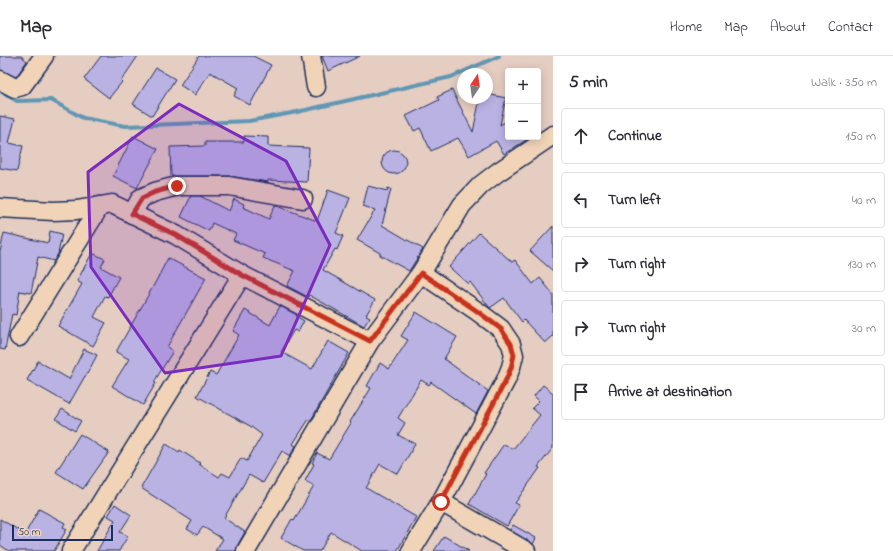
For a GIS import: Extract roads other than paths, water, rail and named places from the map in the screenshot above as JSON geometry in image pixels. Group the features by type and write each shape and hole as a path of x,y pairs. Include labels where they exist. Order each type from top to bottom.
{"street":[{"path":"0,80 15,88 22,86 44,56"},
{"path":"311,56 316,87"},
{"path":"246,551 370,341 421,273 462,205 481,185 553,135"},
{"path":"132,214 142,198 155,192 177,186 229,186 303,199"},
{"path":"0,208 53,211 77,210 112,204 176,235 242,275 370,341"},
{"path":"19,337 100,206"},
{"path":"411,551 441,502 506,380 514,355 511,344 501,329 421,273"},
{"path":"71,551 242,275"},
{"path":"441,502 526,551"}],"waterway":[{"path":"0,91 17,101 51,100 83,118 125,126 249,121 297,112 451,77 499,56"}]}
